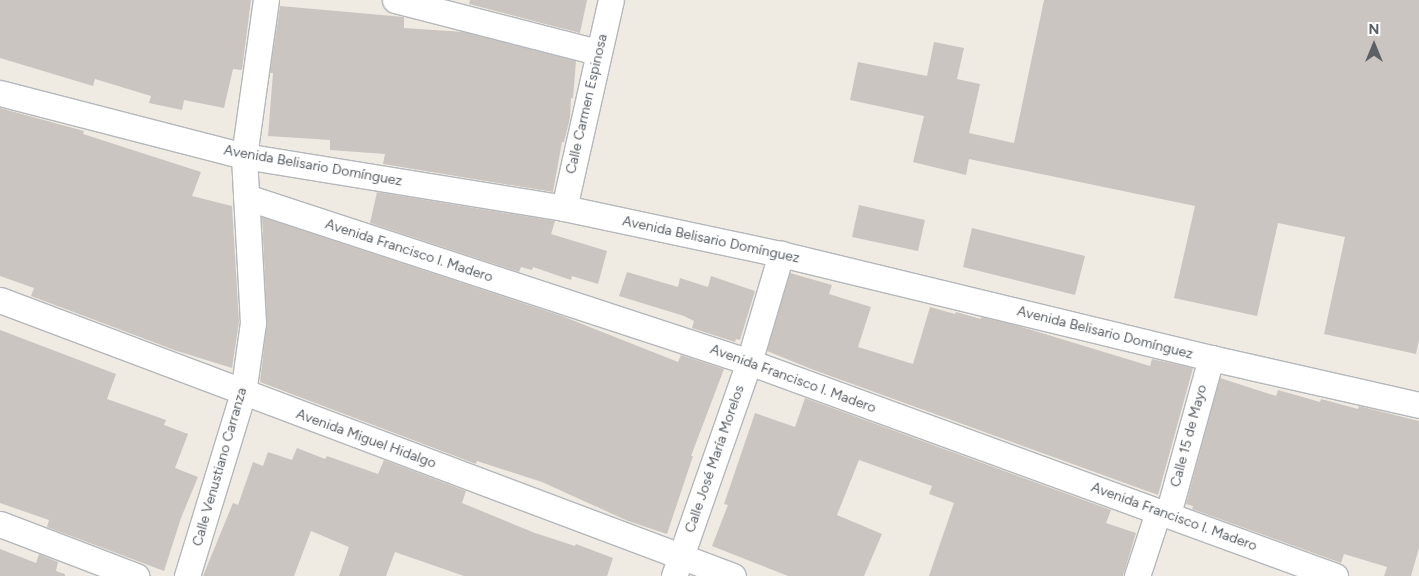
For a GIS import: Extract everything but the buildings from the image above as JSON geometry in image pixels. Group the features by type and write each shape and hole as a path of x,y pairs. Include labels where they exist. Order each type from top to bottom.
{"street":[{"name":"Calle Venustiano Carranza","path":"188,576 243,393 253,324 244,156 266,0"},
{"path":"395,0 598,52"},
{"name":"Calle Carmen Espinosa","path":"564,208 610,0"},
{"name":"Avenida Belisario Domínguez","path":"0,93 244,156 564,208 781,254 1210,358 1419,404"},
{"name":"Avenida Francisco I. Madero","path":"246,197 749,362 1335,576"},
{"name":"Calle José María Morelos","path":"678,566 749,362 781,254"},
{"name":"Avenida Miguel Hidalgo","path":"0,300 243,393 678,566 733,576"},
{"name":"Calle 15 de Mayo","path":"1137,576 1163,513 1210,358"},
{"path":"0,524 136,576"}]}
